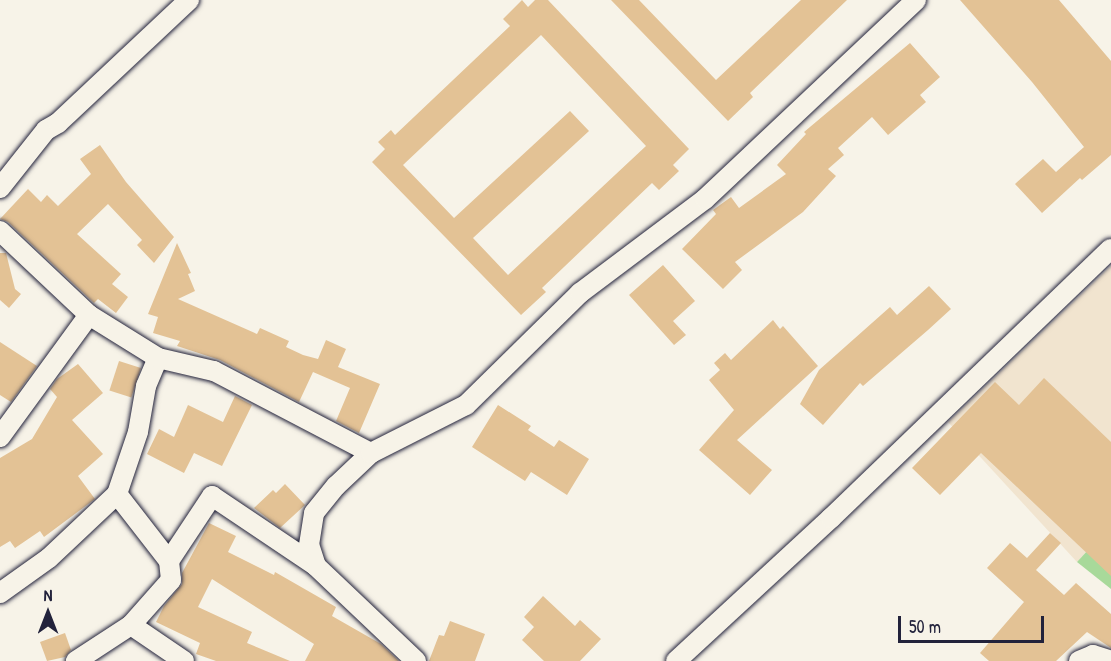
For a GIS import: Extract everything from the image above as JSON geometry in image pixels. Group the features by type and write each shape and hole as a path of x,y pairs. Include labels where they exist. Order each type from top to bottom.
{"street":[{"path":"0,188 46,130 58,123 189,0"},
{"path":"316,566 309,545 314,513 336,486 371,453 466,405 580,293 705,199 916,0"},
{"path":"0,231 89,315 158,358 214,371 371,453"},
{"path":"676,661 839,511 1111,249"},
{"path":"0,437 89,315"},
{"path":"0,593 49,558 117,494 138,432 146,386 158,358"},
{"path":"76,661 131,625 171,580 169,561 117,494"},
{"path":"169,561 212,496 316,566 416,661"},
{"path":"131,625 184,661"},
{"path":"1079,661 1093,655 1111,661"}],"shaded area":[{"path":"1111,266 1111,525 1077,562 948,422"}],"green space":[{"path":"1111,525 1111,589 1077,562"}],"building":[{"path":"522,0 528,7 535,0 548,0 689,149 673,165 679,171 659,190 652,183 542,288 546,292 521,315 372,162 385,149 378,142 391,130 395,135 510,26 503,19","holes":["541,35 646,146 508,275 473,238 589,131 570,111 454,218 403,165"]},
{"path":"611,0 639,0 716,80 801,0 847,0 750,93 753,97 728,121"},
{"path":"960,0 1059,0 1111,61 1111,155 1082,180 1080,178 1042,213 1015,184 1043,159 1056,172 1084,147 1032,82"},
{"path":"910,43 940,77 920,95 926,102 888,135 872,117 838,148 844,155 828,169 836,176 803,212 735,262 742,270 723,289 682,249 716,214 713,210 731,197 739,208 786,174 777,165 806,134 804,132"},
{"path":"100,145 126,182 174,237 154,263 137,245 142,240 108,204 77,234 121,274 112,284 128,297 116,313 98,299 94,303 8,222 0,219 28,189 41,202 47,195 58,206 91,174 80,159"},
{"path":"177,243 191,273 188,274 195,291 178,299 257,334 260,328 289,341 286,347 303,355 318,359 326,340 346,349 338,367 380,384 359,433 336,421 350,388 313,372 299,402 220,360 177,346 180,341 153,333 158,317 148,314"},
{"path":"0,253 6,253 15,289 21,294 9,308 0,300"},
{"path":"663,265 695,301 673,321 686,335 674,345 629,295"},
{"path":"929,286 951,309 863,386 860,383 823,425 800,404 819,370 890,307 897,315"},
{"path":"773,320 780,329 783,326 818,366 737,440 772,470 750,495 699,450 734,410 709,380 720,370 714,363 725,353 731,360"},
{"path":"0,342 37,366 11,402 0,395"},
{"path":"119,361 141,368 131,398 109,390"},
{"path":"78,364 103,393 72,420 103,454 78,476 95,499 44,537 40,531 15,548 10,541 0,547 0,458 32,439 57,397 50,389 57,379"},
{"path":"1044,378 1111,442 1111,576 981,453 940,495 912,468 995,382 1019,405"},
{"path":"235,396 252,405 222,466 194,453 184,473 147,454 159,429 174,437 188,405 223,422"},
{"path":"498,405 531,426 528,430 554,447 559,440 589,459 567,495 531,472 525,481 472,447"},
{"path":"285,484 305,505 280,528 254,508 273,490 276,493"},
{"path":"209,523 236,536 228,552 274,575 275,572 336,607 332,616 381,644 399,661 305,661 314,644 212,579 198,607 252,632 247,643 290,661 216,661 196,654 200,643 156,622 164,606 182,584 182,573"},
{"path":"1050,533 1061,543 1036,570 1064,595 1076,583 1111,614 1111,648 1087,632 1056,661 989,661 980,653 1024,602 987,568 1010,543 1027,558"},
{"path":"543,596 575,626 580,620 601,639 580,661 544,661 522,640 534,627 524,617"},
{"path":"450,621 485,634 475,661 429,661 439,635 444,636"},
{"path":"65,633 71,650 65,657 47,661 40,642"}]}
